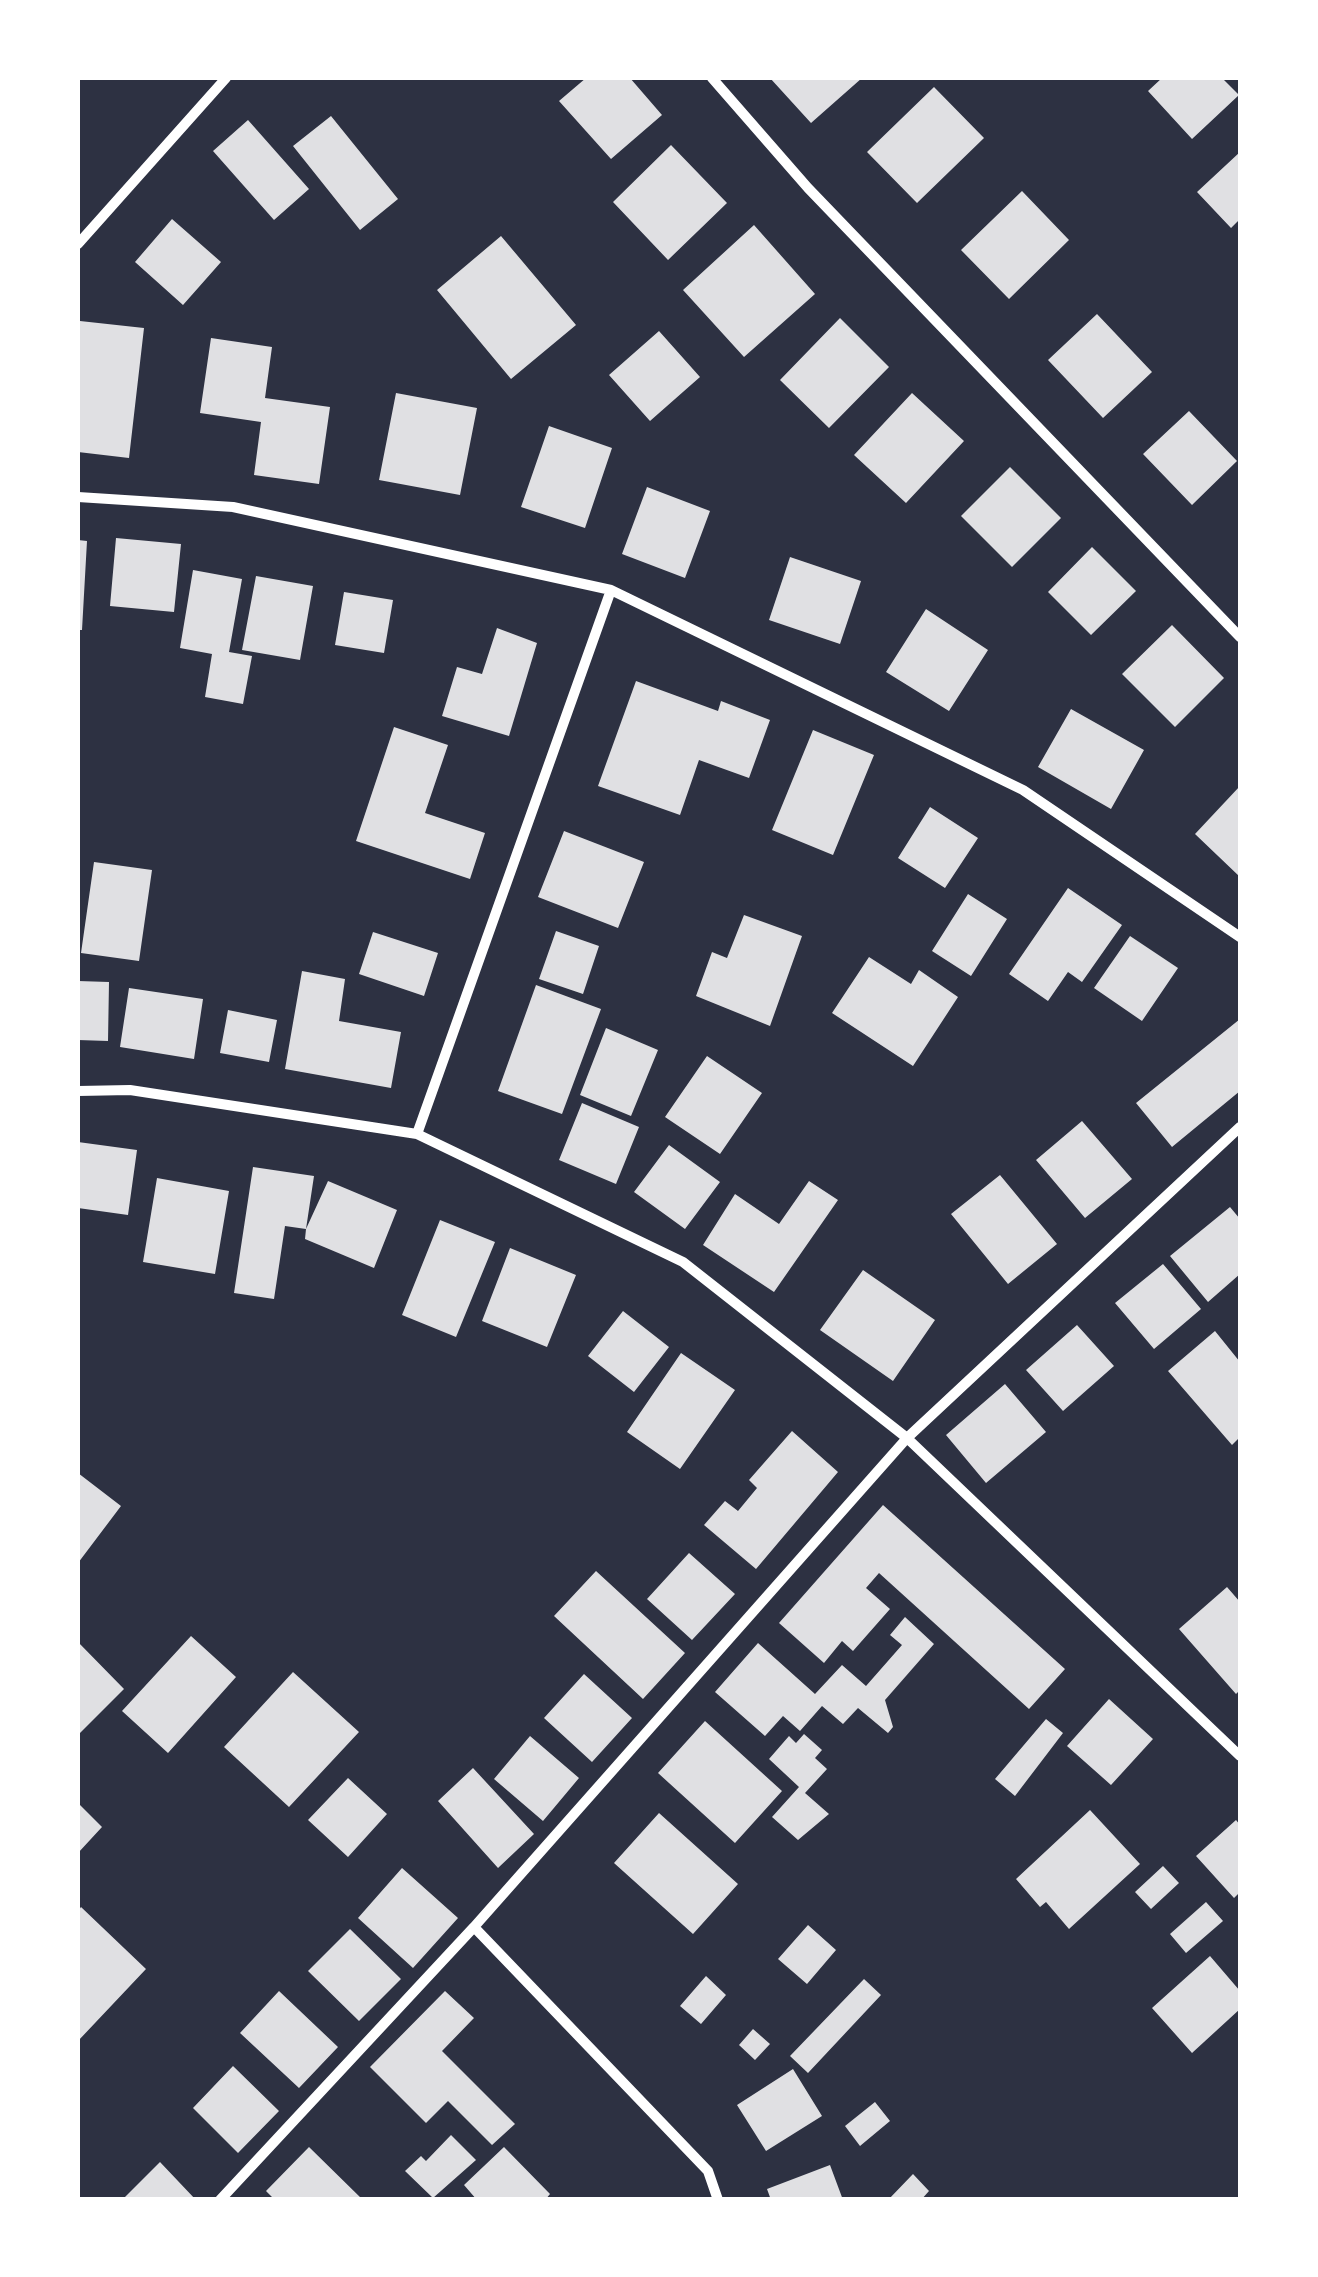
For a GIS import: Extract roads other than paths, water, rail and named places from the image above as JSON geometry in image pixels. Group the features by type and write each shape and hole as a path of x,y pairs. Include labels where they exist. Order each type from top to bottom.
{"street":[{"path":"78,244 226,78"},
{"path":"712,78 808,188 1240,637"},
{"path":"78,496 233,507 611,590 1023,790 1240,937"},
{"path":"416,1134 611,590"},
{"path":"78,1091 130,1090 416,1134 683,1262 907,1438 1240,1756"},
{"path":"220,2200 474,1928 907,1438 1240,1127"},
{"path":"474,1928 708,2171 718,2200"}]}
